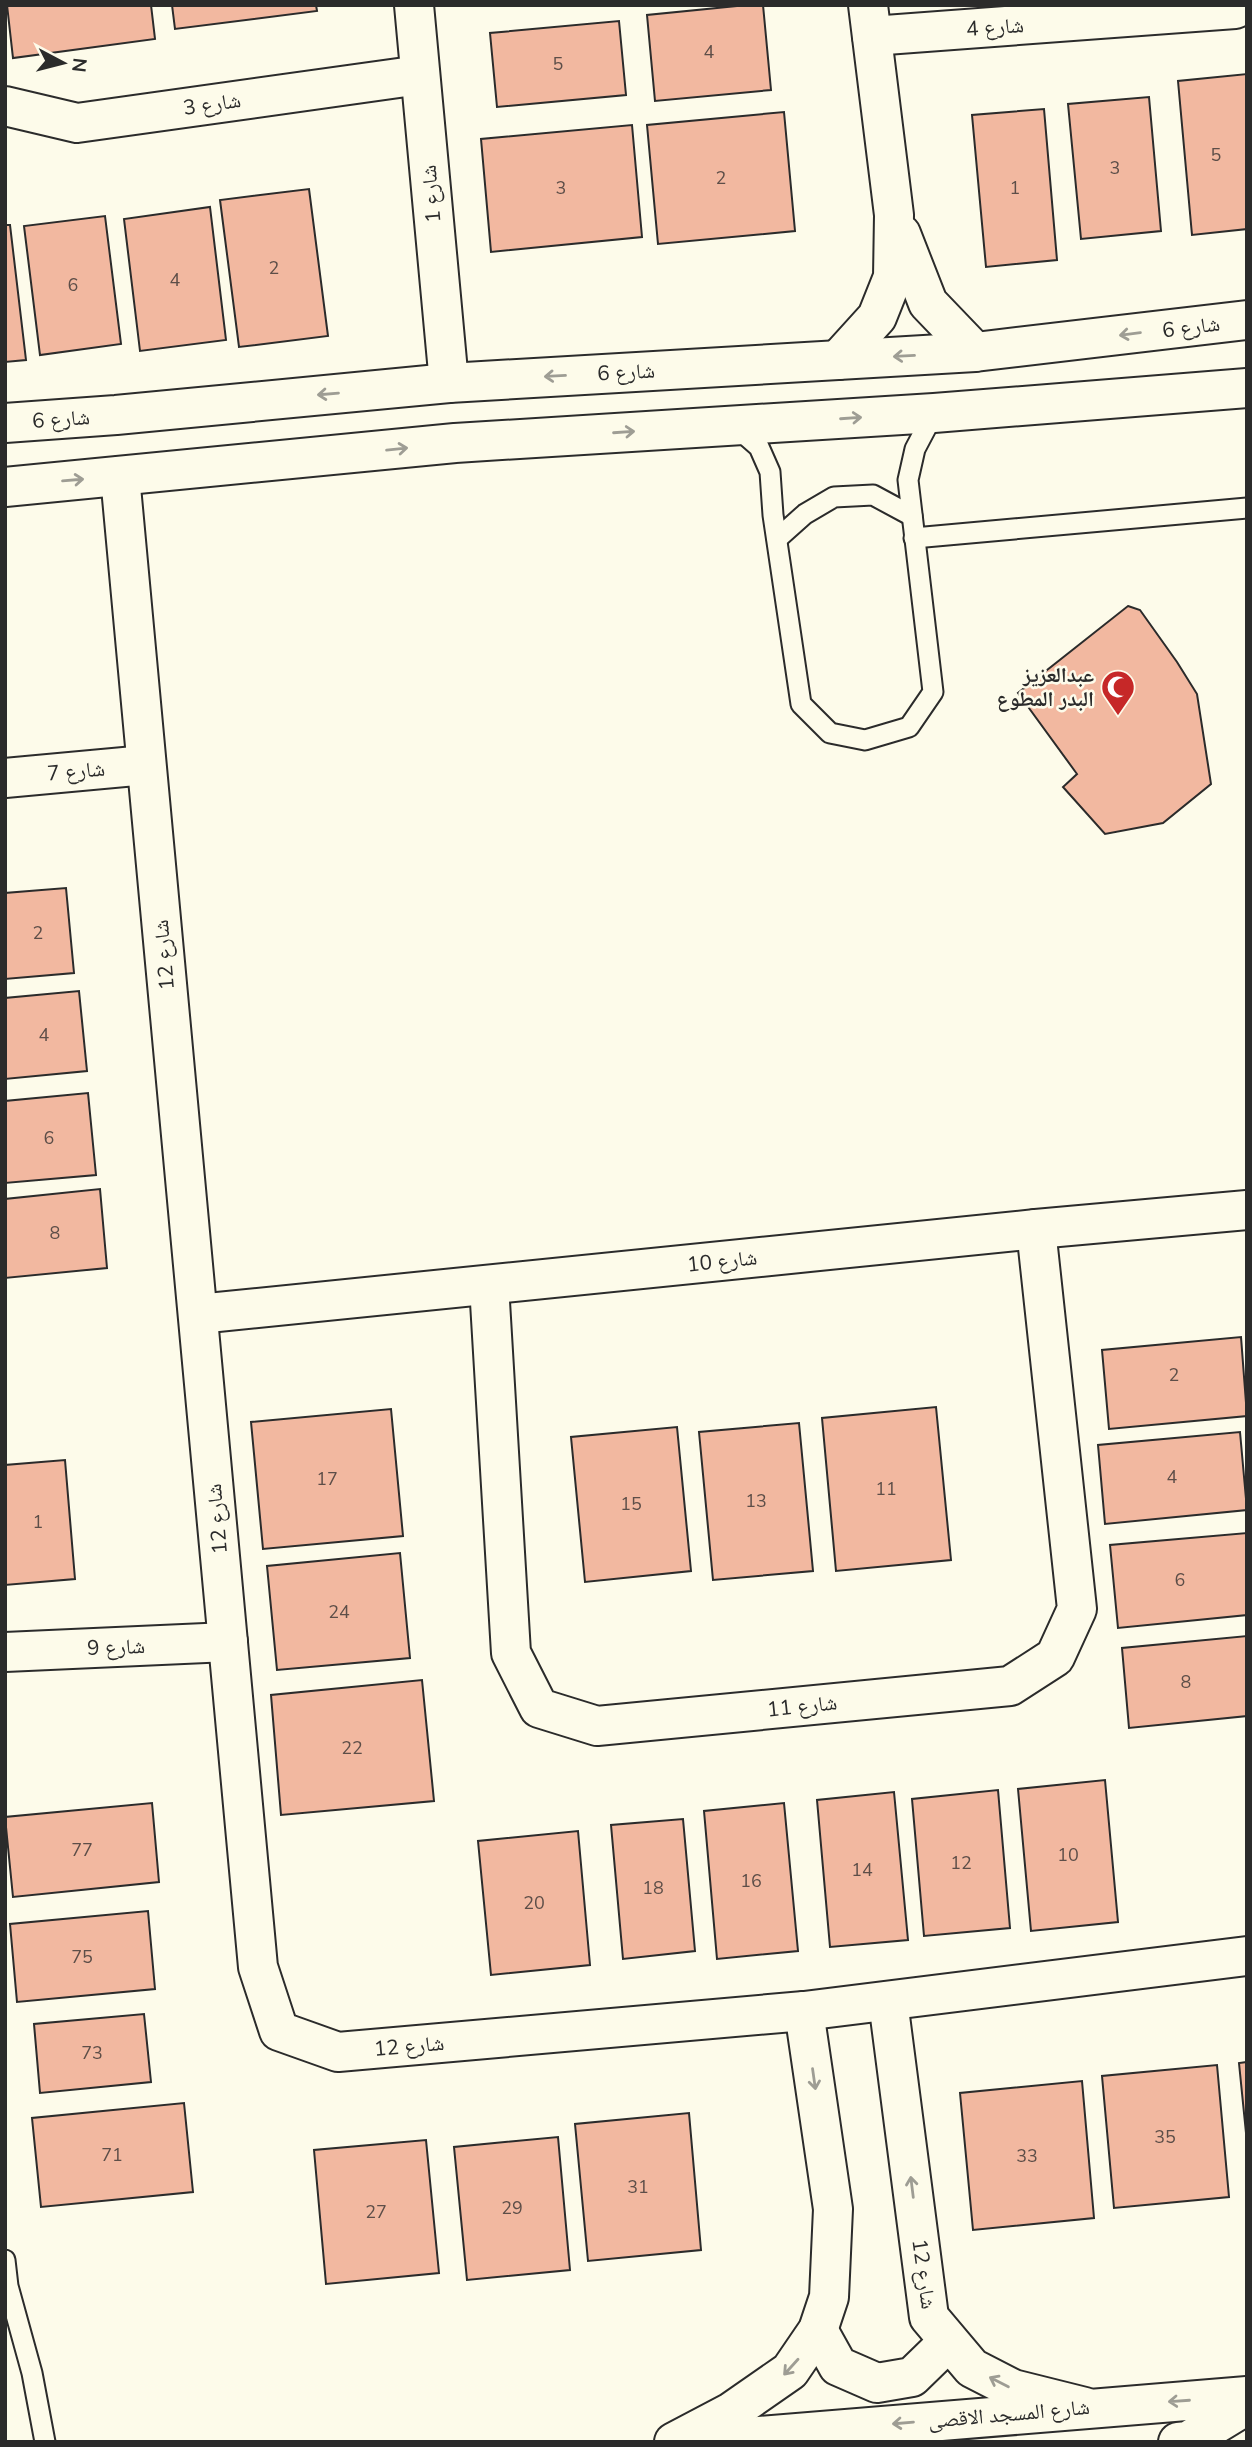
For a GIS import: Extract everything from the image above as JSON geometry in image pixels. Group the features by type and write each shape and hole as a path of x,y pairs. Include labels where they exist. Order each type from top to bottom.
{"street":[{"name":"شارع 1","path":"414,5 449,383"},
{"name":"شارع 4","path":"838,360 877,317 893,277 894,215 870,21 1235,9 1243,5"},
{"name":"شارع 3","path":"5,106 76,123 420,75"},
{"name":"شارع 4","path":"894,215 928,303 975,352"},
{"name":"شارع 6","path":"5,423 449,383 975,352 1247,320"},
{"path":"5,486 455,443 934,413 1247,388"},
{"name":"شارع 12","path":"120,476 258,1966 279,2031 338,2052 804,2011 1247,1956"},
{"name":"شارع 7","path":"5,778 146,765"},
{"name":"شارع 10","path":"198,1314 1247,1210"},
{"name":"شارع 11","path":"489,1285 511,1653 539,1708 597,1726 1010,1686 1055,1657 1077,1609 1036,1229"},
{"name":"شارع 9","path":"5,1651 228,1642"},
{"name":"شارع 12","path":"888,2001 929,2317 972,2368 1013,2389 1087,2408"},
{"path":"674,2442 731,2412 790,2371 818,2330 829,2297 833,2209 804,2011"},
{"path":"818,2330 838,2366 877,2382 912,2376 948,2342"},
{"name":"شارع المسجد الاقصى","path":"687,2442 1247,2396"},
{"path":"1178,2442 1188,2441 1247,2406"}],"lane":[{"path":"735,425 759,447 770,472 801,705 830,733 865,740 909,727 933,692 908,480 915,449 934,413"},
{"path":"777,539 806,514 834,497 873,495 912,516"},
{"path":"914,538 1247,508"},
{"path":"5,2260 8,2286 32,2373 45,2442"}],"building":[{"path":"7,5 151,5 155,39 13,58"},
{"path":"172,5 316,5 317,11 175,29"},
{"path":"763,5 771,90 655,101 647,15"},
{"path":"619,21 626,95 497,107 490,33"},
{"path":"1247,74 1247,229 1192,235 1178,81"},
{"path":"1149,97 1161,231 1081,239 1068,104"},
{"path":"1044,109 1057,260 986,267 972,115"},
{"path":"784,112 795,231 658,244 647,125"},
{"path":"632,125 642,237 491,252 481,139"},
{"path":"309,189 328,336 239,347 220,200"},
{"path":"210,207 226,340 140,351 124,219"},
{"path":"105,216 121,344 40,355 24,226"},
{"path":"5,225 10,225 26,360 5,362"},
{"name":"عبدالعزيز البدر المطوع","path":"1128,606 1140,610 1197,694 1211,784 1163,823 1105,834 1063,787 1077,774 1018,693"},
{"path":"66,888 74,973 5,979 5,893"},
{"path":"79,991 87,1071 5,1079 5,998"},
{"path":"88,1093 96,1175 5,1183 5,1101"},
{"path":"100,1189 107,1268 5,1278 5,1199"},
{"path":"1241,1337 1247,1416 1109,1429 1102,1350"},
{"path":"936,1407 951,1560 836,1571 822,1418"},
{"path":"391,1409 403,1536 263,1549 251,1422"},
{"path":"799,1423 813,1571 713,1580 699,1432"},
{"path":"677,1427 691,1571 585,1582 571,1437"},
{"path":"1240,1432 1247,1510 1105,1524 1098,1445"},
{"path":"65,1460 75,1579 5,1585 5,1465"},
{"path":"1247,1533 1247,1615 1118,1628 1110,1545"},
{"path":"400,1553 410,1658 277,1670 267,1566"},
{"path":"1247,1636 1247,1716 1129,1728 1122,1648"},
{"path":"422,1680 434,1801 281,1815 271,1695"},
{"path":"1105,1780 1118,1922 1031,1931 1018,1789"},
{"path":"998,1790 1010,1928 924,1936 912,1799"},
{"path":"894,1792 908,1940 830,1947 817,1800"},
{"path":"152,1803 159,1882 13,1897 5,1817"},
{"path":"784,1803 798,1951 717,1959 704,1811"},
{"path":"683,1819 695,1951 623,1959 611,1825"},
{"path":"578,1831 590,1965 491,1975 478,1841"},
{"path":"148,1911 155,1989 17,2002 10,1924"},
{"path":"144,2014 151,2082 40,2093 34,2024"},
{"path":"1247,2062 1247,2143 1239,2063"},
{"path":"1217,2065 1229,2197 1114,2208 1102,2076"},
{"path":"1082,2081 1094,2218 973,2230 960,2093"},
{"path":"184,2103 193,2192 41,2207 32,2118"},
{"path":"689,2113 701,2250 588,2261 575,2124"},
{"path":"558,2137 570,2270 467,2280 454,2147"},
{"path":"426,2140 439,2273 326,2284 314,2150"}],"place":[{"name":"عبدالعزيز البدر المطوع","path":"1118,717"}]}
